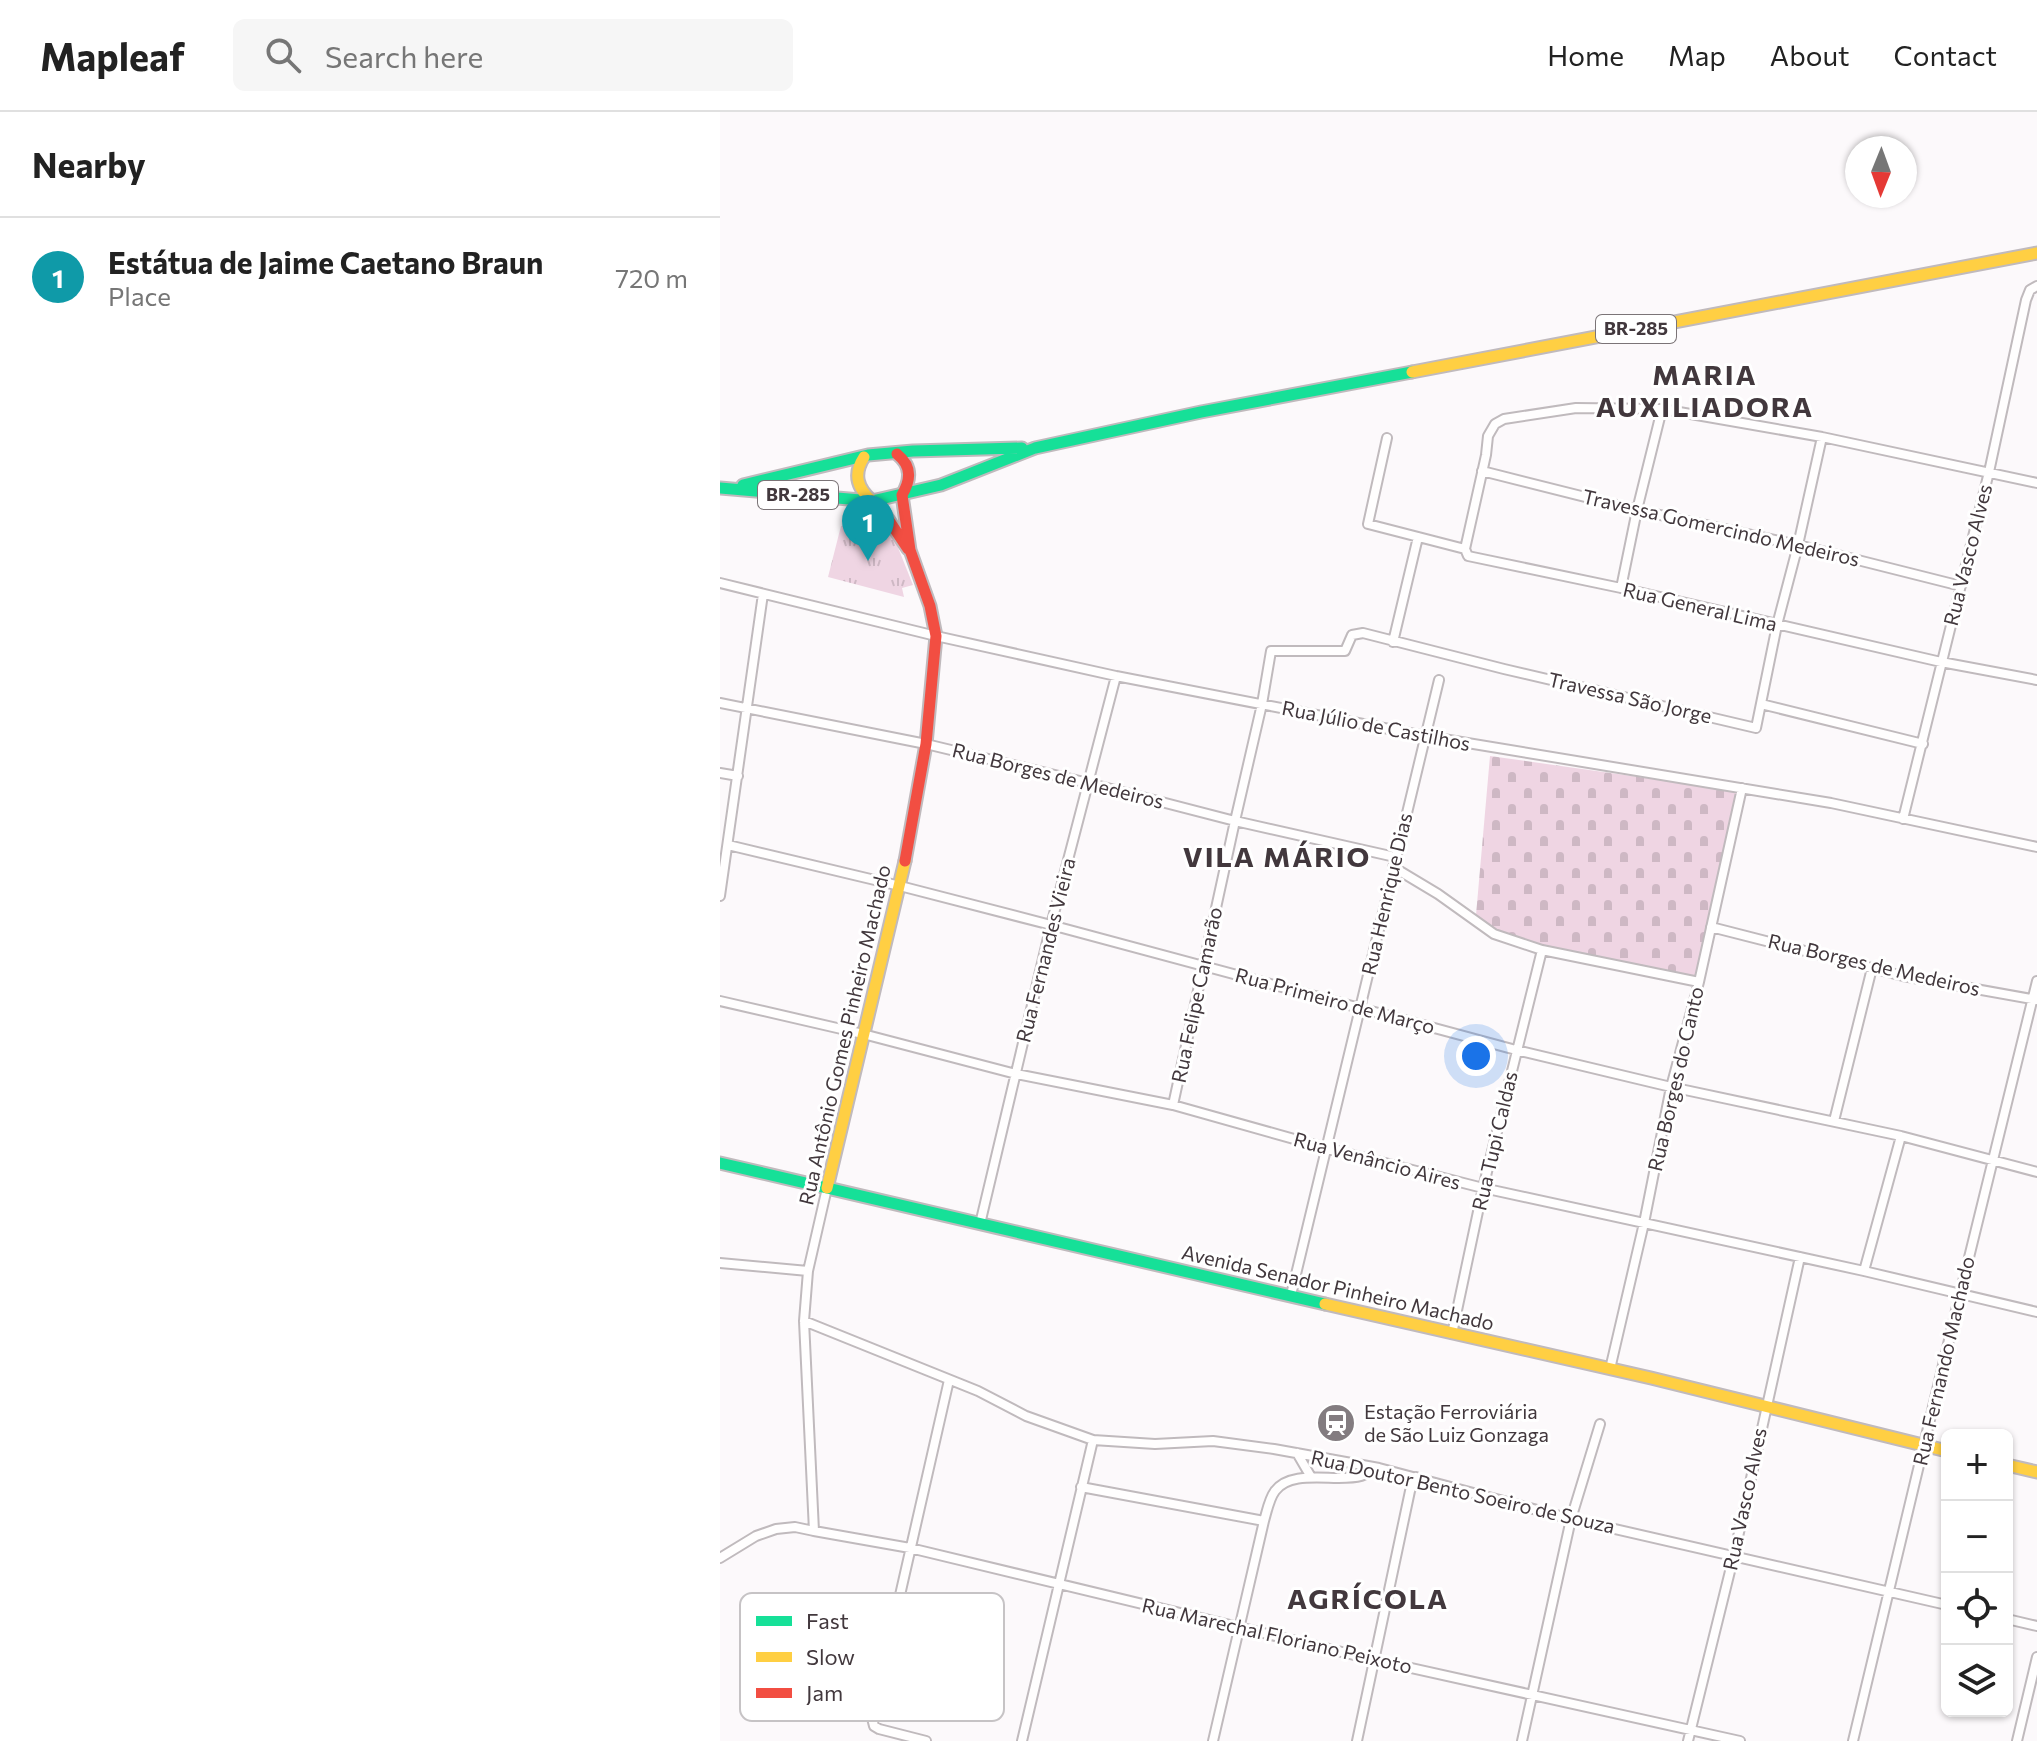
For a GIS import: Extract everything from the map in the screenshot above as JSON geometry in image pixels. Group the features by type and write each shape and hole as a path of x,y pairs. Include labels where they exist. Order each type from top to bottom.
{"main road":[{"name":"BR-285","path":"721,488 872,501 941,485 1035,448 1201,412 2037,253"},
{"name":"BR-285","path":"721,488 781,478 864,457 913,451 1035,448"},
{"path":"897,454 907,463 910,471 910,479 902,495"},
{"path":"864,457 857,471 857,480 864,494 872,501"},
{"name":"Rua Antônio Gomes Pinheiro Machado","path":"827,1188 900,886 926,744 935,621 911,553 902,495"},
{"name":"Rua Antônio Gomes Pinheiro Machado","path":"872,501 882,510 911,553"},
{"name":"Avenida Senador Pinheiro Machado","path":"720,1163 1610,1369 1941,1450"},
{"path":"2013,1466 2037,1472"}],"street":[{"name":"Rua Vasco Alves","path":"1903,819 2033,288"},
{"path":"1465,549 1488,436 1495,424 1504,419 1576,408 1662,409 1822,437 2037,483"},
{"path":"1621,588 1662,409"},
{"path":"1822,437 1761,704 1923,744"},
{"name":"Rua General Lima","path":"1387,438 1368,524 1465,549 1468,556 1941,662 2037,680"},
{"name":"Travessa Gomercindo Medeiros","path":"1482,471 1961,586"},
{"path":"1393,642 1418,537"},
{"name":"Rua Júlio de Castilhos","path":"720,583 1116,676 1425,736 1831,803 2037,847"},
{"path":"720,896 763,594"},
{"name":"Travessa São Jorge","path":"1271,651 1345,651 1352,635 1363,633 1756,728 1761,704"},
{"name":"Rua Felipe Camarão","path":"1173,1105 1271,651"},
{"name":"Rua Fernandes Vieira","path":"980,1224 1051,925 1116,676"},
{"name":"Rua Henrique Dias","path":"1291,1295 1439,680"},
{"name":"Rua Borges de Medeiros","path":"720,703 926,744 1394,862 1494,934 1542,950 1699,982"},
{"path":"720,773 738,776"},
{"name":"Rua Borges do Canto","path":"1610,1369 1671,1087 1699,982 1742,788"},
{"name":"Rua Primeiro de Março","path":"728,845 1051,925 1516,1050 1901,1136 2037,1172"},
{"name":"Rua Borges de Medeiros","path":"1711,927 1903,976 2035,1000"},
{"name":"Rua Tupi Caldas","path":"1452,1334 1483,1188 1542,950"},
{"path":"1834,1121 1872,968"},
{"name":"Rua Fernando Machado","path":"1853,1741 1960,1294 2035,1000 2037,981"},
{"name":"Rua Venâncio Aires","path":"720,1001 1016,1074 1173,1105 1483,1188 2037,1312"},
{"path":"1864,1271 1901,1136"},
{"name":"Rua Antônio Gomes Pinheiro Machado","path":"814,1531 804,1321 808,1271 827,1188"},
{"name":"Rua Vasco Alves","path":"1688,1741 1734,1555 1800,1257"},
{"path":"720,1263 808,1271"},
{"name":"Rua Doutor Bento Soeiro de Souza","path":"804,1321 978,1391 1026,1416 1093,1440 1155,1444 1213,1441 1379,1468 1571,1519 1941,1604"},
{"path":"900,1593 949,1380"},
{"path":"1522,1741 1571,1519 1600,1424"},
{"path":"1022,1741 1093,1440"},
{"path":"1297,1453 1311,1477"},
{"path":"1213,1741 1238,1627 1272,1498 1281,1485 1300,1478 1338,1479 1361,1476 1379,1468"},
{"path":"1357,1741 1410,1491 1416,1477"},
{"path":"1081,1487 1264,1521"},
{"name":"Rua Marechal Floriano Peixoto","path":"720,1558 756,1536 795,1527 910,1548 1375,1660 1740,1741"},
{"path":"2013,1620 2037,1626"},
{"path":"2017,1741 2037,1657"},
{"path":"872,1721 879,1729 926,1741"}],"green space":[{"path":"882,524 893,535 913,585 902,588 904,597 828,577 841,526"},
{"path":"1490,756 1738,791 1698,980 1542,948 1494,933 1476,915"}],"traffic: fast":[{"path":"720,488 872,501 941,485 1035,448 1201,412 1412,372"},
{"path":"743,485 868,455 1022,448"},
{"path":"720,1163 1325,1304"}],"traffic: slow":[{"path":"1412,372 2037,253"},
{"path":"864,457 858,469 858,480 872,501"},
{"path":"827,1188 905,861"},
{"path":"1325,1304 1651,1378 1941,1450"},
{"path":"2013,1466 2037,1472"}],"traffic: jam":[{"path":"897,454 908,468 907,484 902,495"},
{"path":"902,495 910,550 930,606 936,636 926,744 905,861"},
{"path":"872,501 882,510 908,549"}],"place":[{"name":"Estátua de Jaime Caetano Braun","path":"868,561"},
{"name":"Estação Ferroviária de São Luiz Gonzaga","path":"1336,1423"}],"district":[{"name":"MARIA AUXILIADORA","path":"1705,391"},
{"name":"VILA MÁRIO","path":"1277,857"},
{"name":"AGRÍCOLA","path":"1368,1599"}]}
